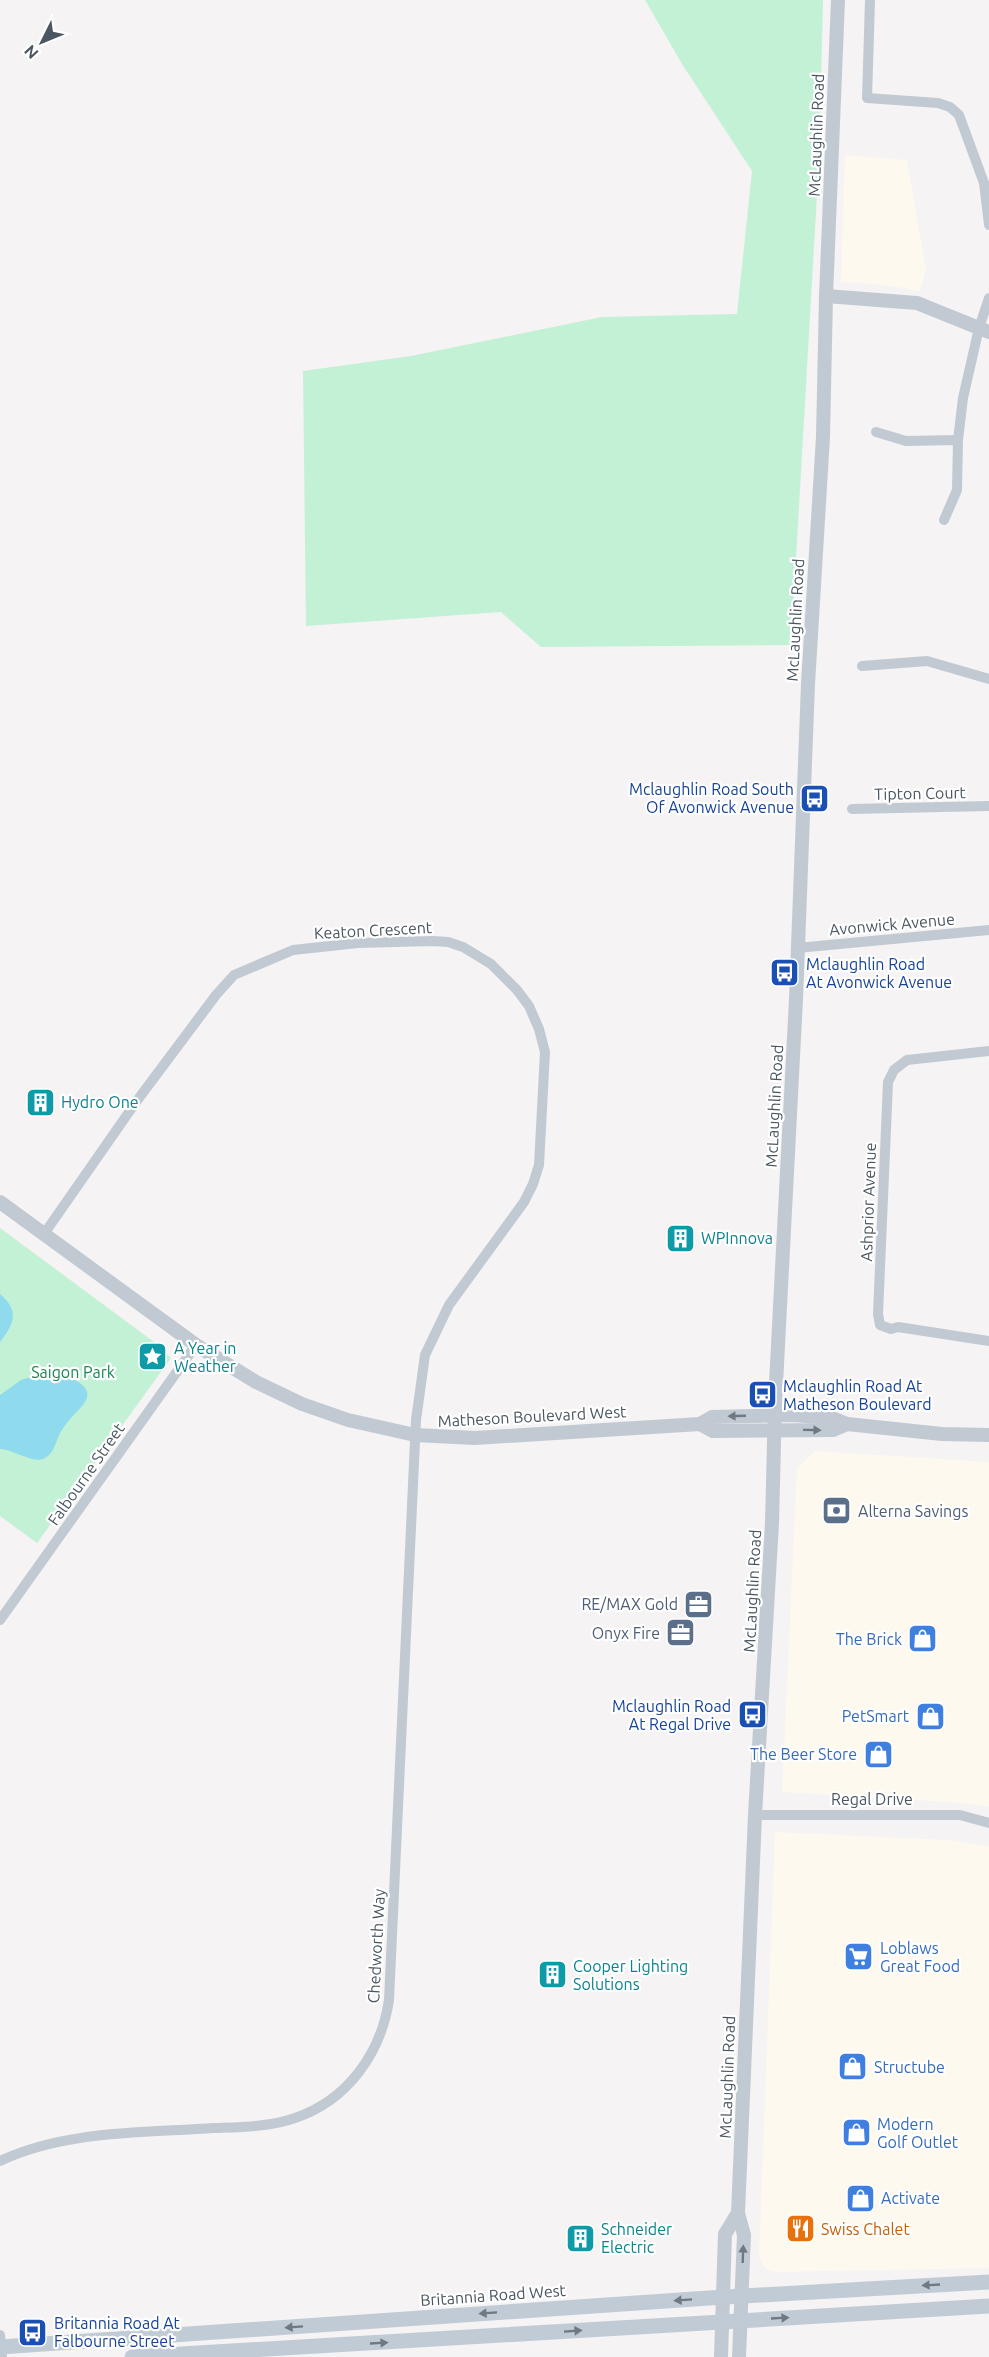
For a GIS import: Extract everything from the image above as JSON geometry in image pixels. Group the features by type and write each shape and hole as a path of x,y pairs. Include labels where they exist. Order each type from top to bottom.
{"main road":[{"name":"Britannia Road West","path":"1,2346 723,2297 989,2282"},
{"path":"132,2357 989,2306"}],"street":[{"name":"McLaughlin Road","path":"739,2357 744,2235 738,2213 755,1815 769,1587 808,675 823,437 826,296 838,0"},
{"path":"870,0 867,98 938,103 950,107 959,115 984,183 989,225"},
{"path":"826,296 917,303 984,330"},
{"path":"944,520 957,490 958,440 963,398 984,330 989,298"},
{"path":"876,432 906,441 958,440"},
{"path":"862,666 927,661 989,679"},
{"name":"Tipton Court","path":"852,809 989,806"},
{"name":"Avonwick Avenue","path":"797,948 989,930"},
{"name":"Keaton Crescent","path":"44,1234 136,1102 216,994 234,975 293,950 358,943 433,941 448,942 463,947 491,964 517,990 529,1006 539,1029 545,1052 539,1165 534,1184 524,1202 449,1305 425,1355 415,1436"},
{"name":"Ashprior Avenue","path":"989,1051 907,1060 891,1075 888,1082 879,1314 880,1325 884,1328 897,1327 989,1341"},
{"name":"Matheson Boulevard West","path":"0,1202 196,1345 256,1382 302,1404 348,1420 415,1436 475,1438 700,1424 712,1417 776,1415 832,1418 847,1424 942,1434 989,1435"},
{"name":"Falbourne Street","path":"0,1620 196,1345"},
{"name":"Matheson Boulevard West","path":"700,1424 713,1431 833,1430 847,1424"},
{"name":"Chedworth Way","path":"0,2162 40,2146 92,2137 262,2125 287,2121 314,2110 339,2094 372,2053 383,2027 389,2000 415,1436"},
{"name":"Regal Drive","path":"755,1815 960,1815 989,1823"},
{"name":"McLaughlin Road","path":"720,2357 725,2234 738,2213"}],"shaded area":[{"path":"845,155 907,160 926,270 920,291 886,285 841,282"},
{"path":"815,1451 989,1462 989,1806 782,1792 797,1468"},
{"path":"775,1832 947,1840 989,1846 989,2268 777,2272 768,2270 759,2257"}],"green space":[{"path":"645,0 823,0 819,160 791,645 541,647 501,612 306,626 303,371 411,356 602,317 737,314 752,171 682,64"},
{"name":"Saigon Park","path":"0,1228 154,1342 171,1358 37,1543 0,1516"}],"water":[{"path":"0,1294 10,1306 13,1318 0,1342"},
{"path":"47,1372 61,1375 83,1385 87,1391 87,1397 83,1405 64,1426 51,1452 45,1458 35,1460 0,1449 0,1395 21,1380"}],"place":[{"name":"Mclaughlin Road South Of Avonwick Avenue","path":"815,798"},
{"name":"Mclaughlin Road At Avonwick Avenue","path":"785,973"},
{"name":"Hydro One","path":"40,1102"},
{"name":"WPInnova","path":"680,1238"},
{"name":"A Year in Weather","path":"153,1357"},
{"name":"Mclaughlin Road At Matheson Boulevard","path":"762,1395"},
{"name":"Alterna Savings","path":"837,1511"},
{"name":"RE/MAX Gold","path":"699,1604"},
{"name":"Onyx Fire","path":"681,1633"},
{"name":"The Brick","path":"923,1639"},
{"name":"Mclaughlin Road At Regal Drive","path":"752,1715"},
{"name":"PetSmart","path":"930,1716"},
{"name":"The Beer Store","path":"878,1754"},
{"name":"Loblaws Great Food","path":"859,1957"},
{"name":"Cooper Lighting Solutions","path":"552,1975"},
{"name":"Structube","path":"853,2067"},
{"name":"Modern Golf Outlet","path":"856,2133"},
{"name":"Activate","path":"860,2198"},
{"name":"Swiss Chalet","path":"800,2229"},
{"name":"Schneider Electric","path":"580,2238"},
{"name":"Britannia Road At Falbourne Street","path":"33,2332"}]}
